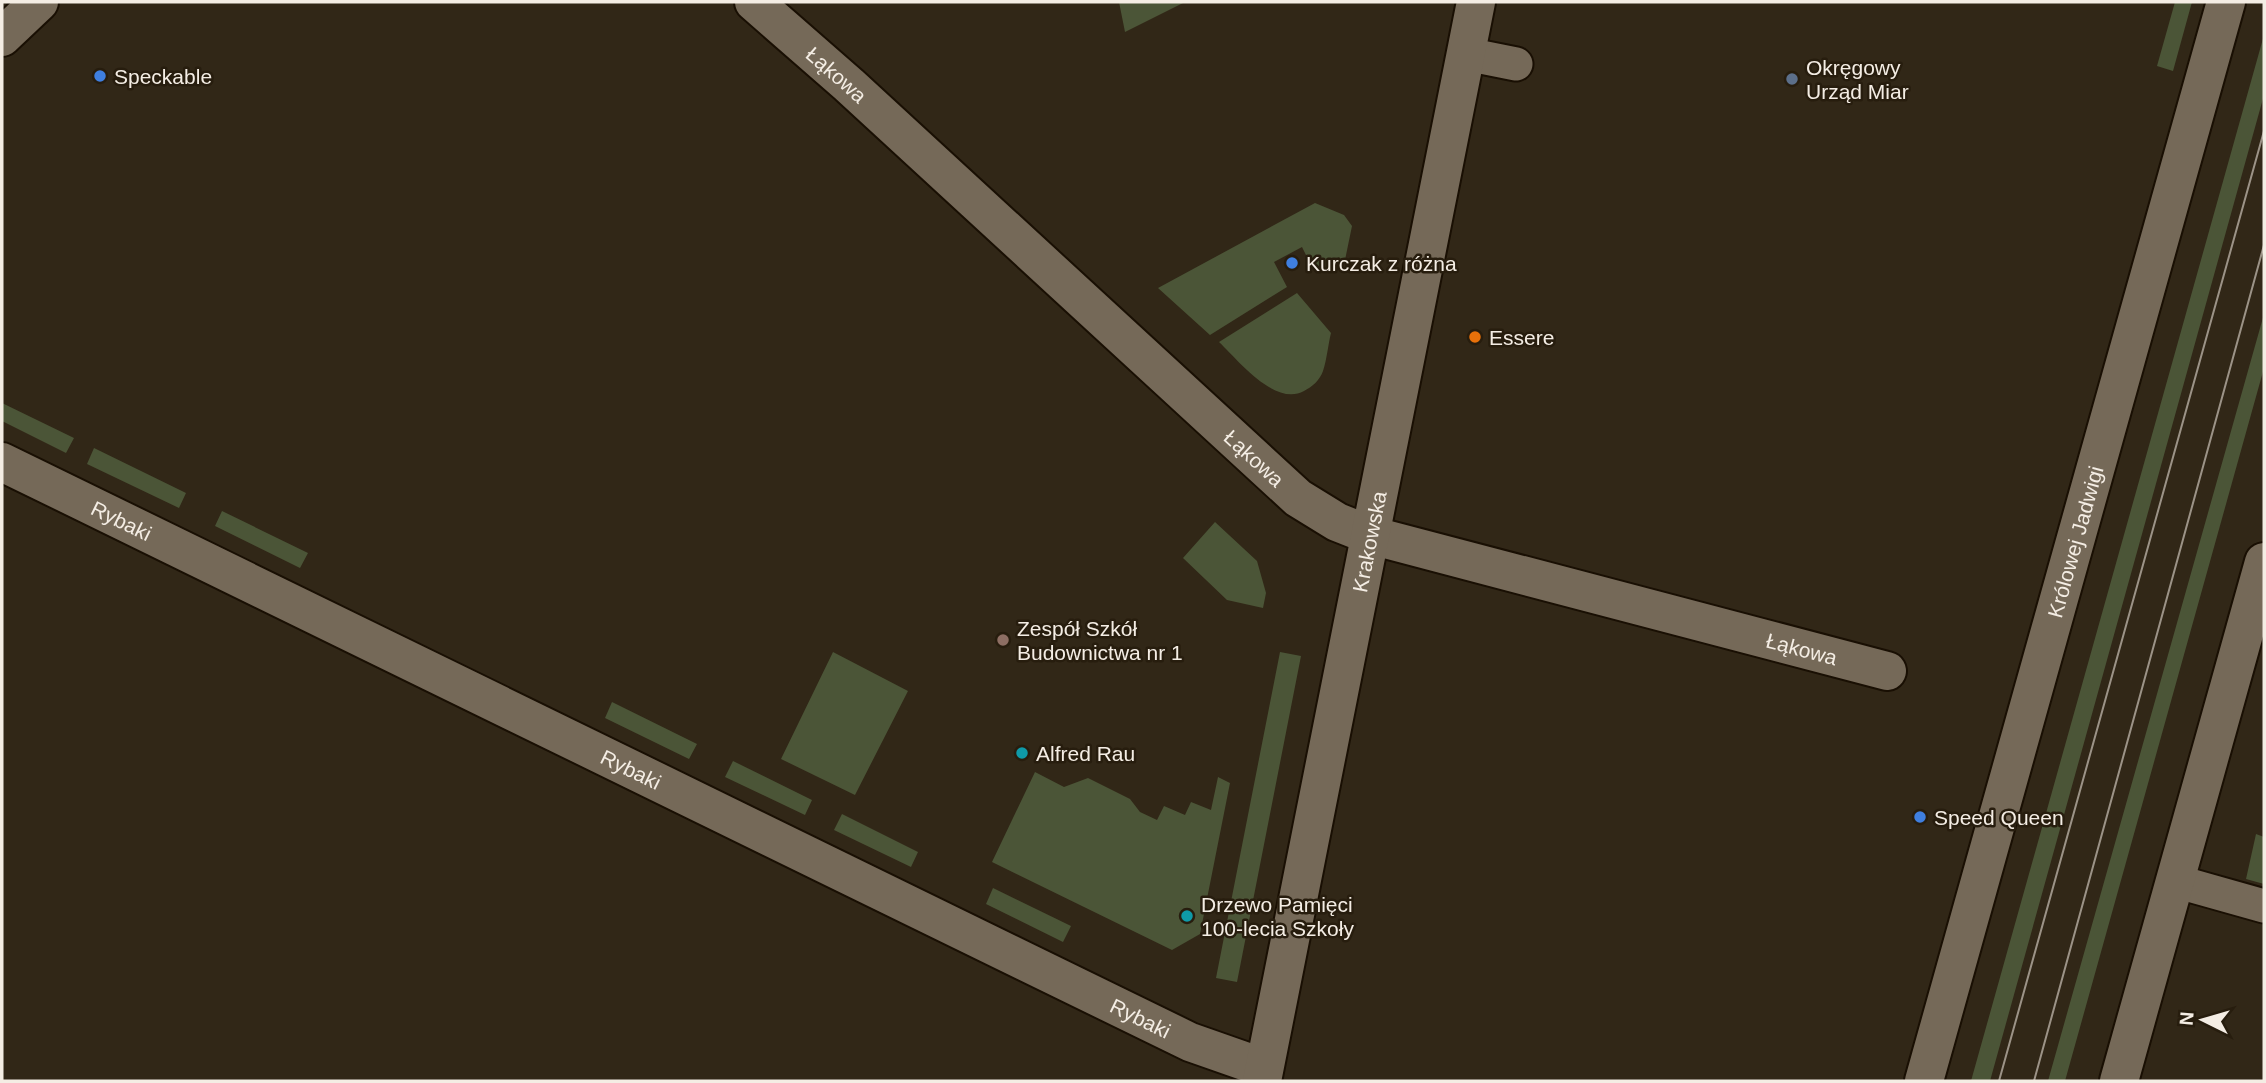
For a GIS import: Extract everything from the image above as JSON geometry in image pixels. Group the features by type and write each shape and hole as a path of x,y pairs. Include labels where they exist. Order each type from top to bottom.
{"street":[{"path":"2,37 39,2"},
{"name":"Łąkowa","path":"754,2 849,85 1298,498 1338,522 1370,535 1887,671"},
{"name":"Krakowska","path":"1263,1075 1476,2"},
{"name":"Królowej Jadwigi","path":"1924,1081 2226,2"},
{"name":"Rybaki","path":"2,462 1190,1042 1263,1075"},
{"path":"2119,1081 2175,881 2253,650 2264,562"}],"lane":[{"path":"1466,54 1516,64"},
{"path":"2175,881 2264,906"}],"green space":[{"path":"1119,2 1185,2 1125,32"},
{"path":"2175,2 2192,2 2173,71 2157,66"},
{"path":"2264,35 2264,95 1990,1081 1971,1081"},
{"path":"1315,203 1344,215 1352,226 1345,260 1324,268 1310,263 1302,247 1274,262 1287,287 1210,335 1158,288"},
{"path":"1297,293 1331,333 1324,366 1315,383 1304,391 1281,393 1247,370 1219,342"},
{"path":"2264,314 2264,368 2065,1081 2048,1081"},
{"path":"2,403 74,438 66,453 2,421"},
{"path":"94,448 186,493 179,508 87,464"},
{"path":"222,511 308,553 300,568 215,526"},
{"path":"1215,522 1257,561 1266,593 1263,608 1227,600 1183,558"},
{"path":"833,652 908,691 855,795 781,759"},
{"path":"1280,652 1301,656 1237,982 1216,978"},
{"path":"612,702 697,744 689,759 605,718"},
{"path":"733,761 812,800 805,815 725,777"},
{"path":"1035,772 1064,787 1088,778 1130,799 1140,812 1157,820 1164,806 1185,815 1191,802 1211,810 1218,777 1230,783 1200,934 1172,950 992,862"},
{"path":"842,814 918,852 911,867 834,830"},
{"path":"2256,834 2264,837 2264,884 2246,879"},
{"path":"993,888 1071,926 1063,942 986,904"}],"tram line":[{"path":"1999,1081 2264,131"},
{"path":"2034,1081 2264,245"}],"place":[{"name":"Speckable","path":"100,76"},
{"name":"Okręgowy Urząd Miar","path":"1792,79"},
{"name":"Kurczak z różna","path":"1292,263"},
{"name":"Essere","path":"1475,337"},
{"name":"Zespół Szkół Budownictwa nr 1","path":"1003,640"},
{"name":"Alfred Rau","path":"1022,753"},
{"name":"Speed Queen","path":"1920,817"},
{"name":"Drzewo Pamięci 100-lecia Szkoły","path":"1187,916"}]}
